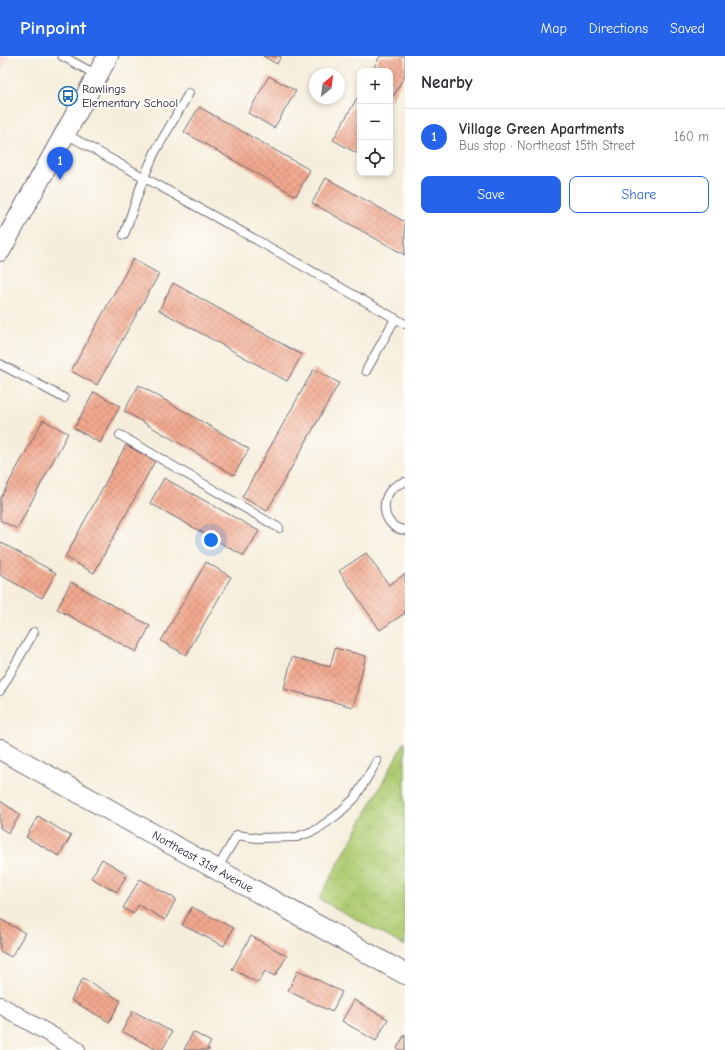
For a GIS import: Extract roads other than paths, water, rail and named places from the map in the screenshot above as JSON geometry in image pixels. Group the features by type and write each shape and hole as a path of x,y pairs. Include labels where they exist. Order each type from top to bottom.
{"street":[{"path":"0,251 108,56"},
{"name":"Northeast 31st Avenue","path":"0,749 405,974"},
{"path":"0,1005 77,1050"}],"lane":[{"path":"62,56 97,75"},
{"path":"124,235 144,177 155,152 189,93"},
{"path":"65,133 405,324"},
{"path":"366,371 395,318"},
{"path":"0,364 64,398"},
{"path":"120,435 279,528"},
{"path":"405,482 400,483 391,489 386,497 384,506 386,515 392,524 401,530 405,530"},
{"path":"0,691 34,632"},
{"path":"217,869 237,835 257,838 296,837 316,830 337,815 355,798 377,761"}],"place":[{"name":"Rawlings Elementary School","path":"68,96"},
{"name":"Village Green Apartments","path":"60,180"}]}
